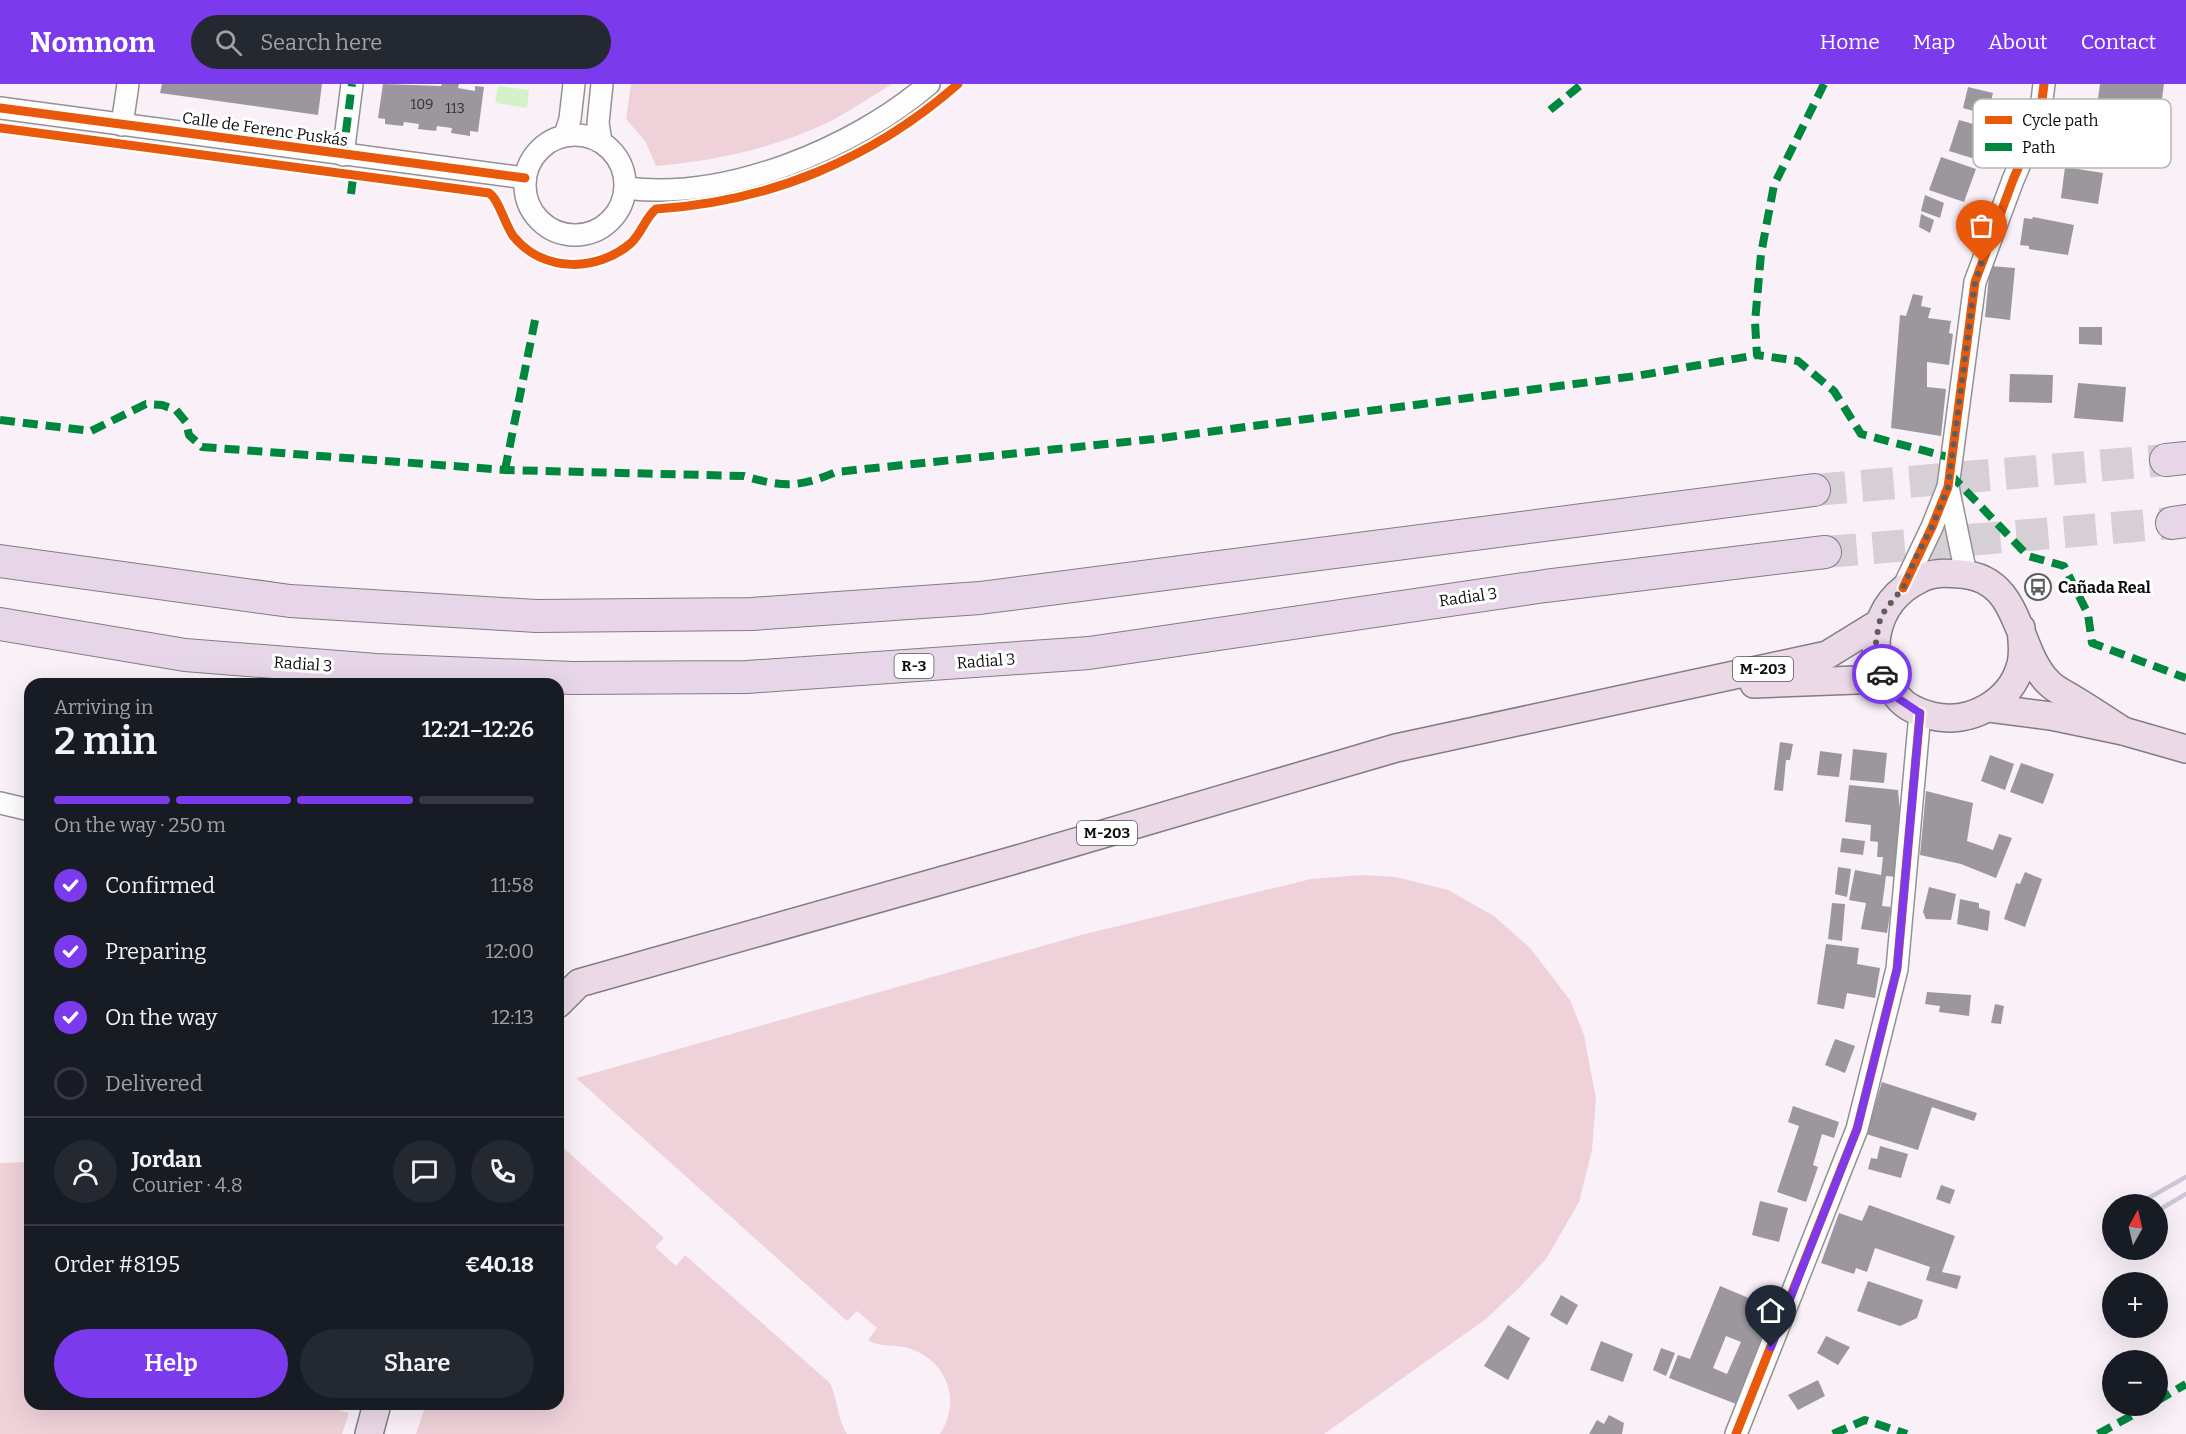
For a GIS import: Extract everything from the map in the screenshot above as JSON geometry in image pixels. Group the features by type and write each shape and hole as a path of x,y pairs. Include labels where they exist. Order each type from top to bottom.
{"highway":[{"path":"0,561 290,601 536,616 752,614 980,598 1814,490"},
{"name":"Radial 3","path":"0,624 185,655 376,670 572,678 747,677 1089,653 1545,586 1825,552"}],"main road":[{"name":"M-203","path":"2021,628 2023,646 2021,664 2008,689 1989,708 1967,717 1943,719 1920,713 1899,699 1884,679 1877,661 1876,642 1879,623 1889,604 1903,588 1922,577 1944,572 1966,574 1984,581 2001,593 2013,609 2021,628 2034,663 2050,684 2123,731"},
{"name":"M-203","path":"568,980 1011,861 1396,748 1827,655 1879,623"},
{"name":"M-203","path":"1639,697 1744,684 1884,679"},
{"name":"M-203","path":"1989,708 2051,716 2123,731 2186,750"},
{"path":"369,1434 375,1410"}],"street":[{"path":"122,125 128,84"},
{"path":"343,155 352,84"},
{"path":"565,135 570,119 574,84"},
{"path":"602,84 598,123 602,141"},
{"path":"626,189 642,190 710,184 766,172 792,163 861,131 928,84"},
{"path":"2042,99 2044,84"},
{"name":"Calle de Ferenc Puskás","path":"0,108 525,178"},
{"path":"565,135 590,136 602,141 618,157 623,167 626,189 618,212 605,225 589,233 564,234 542,223 534,213 525,191 525,178 538,150 546,143 565,135"},
{"path":"1903,588 1948,487 1975,282 2018,168"},
{"path":"1948,487 1966,574"},
{"path":"1736,1434 1857,1129 1897,969 1920,713"},
{"path":"0,803 24,809"}],"shaded area":[{"path":"631,84 892,84 833,120 791,138 724,156 656,166 645,141 626,119"},
{"path":"498,86 529,90 527,108 495,103"},
{"path":"1361,875 1396,877 1448,890 1494,916 1530,948 1570,1000 1584,1035 1596,1099 1592,1150 1579,1202 1546,1259 1486,1319 1324,1434 940,1434 947,1421 950,1395 947,1383 933,1362 908,1348 877,1344 868,1340 877,1328 857,1311 847,1321 576,1078 1081,935 1311,879"},
{"path":"564,1148 664,1238 655,1247 676,1266 685,1255 830,1383 841,1422 847,1434 416,1434 424,1410 564,1410"},
{"path":"24,1162 24,1410 339,1410 349,1413 342,1434 0,1434 0,1163"}],"building":[{"path":"162,84 322,84 318,115 160,93"},
{"path":"383,84 441,86 442,84 459,84 458,88 475,91 475,86 484,87 478,132 470,131 470,136 451,133 452,128 437,126 436,131 418,129 419,124 404,122 403,126 385,124 385,119 378,118"},
{"path":"2100,84 2164,84 2162,99 2098,99"},
{"path":"1968,87 1993,93 1992,99 1973,99 1973,111 1963,108"},
{"path":"1959,120 1973,124 1973,158 1949,151"},
{"path":"1941,157 1976,169 1964,202 1929,190"},
{"path":"2065,168 2103,173 2098,204 2061,198"},
{"path":"1925,195 1944,203 1940,218 1921,211"},
{"path":"1921,214 1934,220 1930,233 1919,227"},
{"path":"2033,217 2074,225 2068,255 2029,249 2029,246 2020,245 2024,218 2032,219"},
{"path":"1990,266 2015,268 2010,320 1985,317"},
{"path":"1913,294 1923,296 1921,306 1931,308 1928,318 1951,321 1949,333 1953,334 1949,365 1927,362 1927,387 1946,389 1941,436 1891,428 1900,315 1906,316"},
{"path":"2079,327 2102,327 2102,345 2079,344"},
{"path":"2010,374 2053,375 2052,403 2009,402"},
{"path":"2078,383 2126,387 2123,422 2074,418"},
{"path":"1780,742 1793,744 1790,760 1786,760 1783,791 1774,790"},
{"path":"1853,749 1887,753 1884,783 1850,780"},
{"path":"1820,751 1842,754 1839,777 1817,775"},
{"path":"1990,755 2014,764 2005,790 1981,781"},
{"path":"2021,763 2054,774 2043,804 2010,792"},
{"path":"1849,785 1898,790 1900,812 1896,877 1886,876 1882,906 1891,907 1887,933 1861,929 1866,903 1849,900 1855,870 1881,875 1883,857 1877,857 1878,842 1870,841 1871,825 1845,822"},
{"path":"1926,791 1973,803 1967,841 1993,850 1999,834 2012,838 1996,878 1961,864 1920,855"},
{"path":"1842,838 1865,841 1863,855 1840,852"},
{"path":"1838,867 1851,869 1847,897 1835,894"},
{"path":"2025,872 2042,879 2025,927 2004,919 2016,883 2020,884"},
{"path":"1929,887 1956,894 1951,920 1926,919 1923,912"},
{"path":"1960,899 1979,903 1979,908 1990,911 1988,931 1957,924"},
{"path":"1832,903 1845,904 1842,941 1828,939"},
{"path":"1826,944 1859,948 1857,964 1880,968 1875,998 1847,993 1844,1009 1817,1004"},
{"path":"1927,992 1971,995 1969,1016 1939,1012 1940,1006 1925,1004"},
{"path":"1995,1004 2004,1006 2001,1024 1991,1023"},
{"path":"1835,1039 1855,1046 1845,1073 1825,1065"},
{"path":"1882,1082 1977,1113 1974,1121 1932,1107 1918,1150 1866,1134"},
{"path":"1793,1106 1839,1122 1834,1138 1822,1134 1813,1165 1818,1167 1806,1202 1777,1192 1799,1126 1788,1122"},
{"path":"1880,1146 1908,1154 1901,1178 1868,1169 1871,1158 1877,1159"},
{"path":"1941,1185 1955,1190 1950,1204 1936,1199"},
{"path":"1760,1201 1788,1208 1779,1242 1752,1235"},
{"path":"1869,1205 1955,1236 1942,1272 1961,1276 1957,1289 1926,1280 1930,1267 1875,1248 1867,1272 1856,1268 1854,1274 1821,1263 1839,1213 1862,1221"},
{"path":"1868,1281 1923,1300 1917,1318 1900,1326 1857,1311"},
{"path":"1720,1286 1775,1309 1736,1404 1669,1378 1678,1355 1690,1359","holes":["1726,1336 1741,1342 1727,1374 1713,1368"]},
{"path":"1561,1295 1578,1305 1567,1325 1550,1315"},
{"path":"1508,1325 1530,1338 1508,1380 1484,1366"},
{"path":"1826,1336 1850,1347 1838,1365 1817,1353"},
{"path":"1601,1341 1633,1354 1623,1382 1590,1370"},
{"path":"1661,1348 1675,1353 1666,1376 1653,1370"},
{"path":"1818,1380 1825,1396 1798,1410 1788,1395"},
{"path":"1609,1415 1624,1423 1622,1434 1589,1434 1597,1420 1604,1424"}],"tunnel":[{"path":"1814,490 2166,460"},
{"path":"1825,552 2172,523"}],"railway":[{"path":"2156,1194 2186,1177"},
{"path":"2168,1205 2186,1194"}],"marked path":[{"path":"343,155 352,84"},
{"path":"1550,110 1582,84"},
{"path":"1824,84 1774,185 1761,254 1755,322 1757,355 1798,361 1834,391 1861,434 1952,458"},
{"path":"351,194 354,170"},
{"path":"505,470 535,320"},
{"path":"0,420 91,431 146,404 162,405 176,410 186,422 189,435 202,447 505,470 744,476 790,484 811,481 836,472 1154,439 1636,376 1757,355"},
{"path":"1950,474 2028,556 2064,566 2088,614 2092,643 2186,678"},
{"path":"2168,1395 2186,1384"},
{"path":"2098,1434 2131,1416"},
{"path":"1833,1434 1865,1420 1907,1434"}],"cycle path":[{"path":"0,128 489,193 496,201 514,237 526,249 540,257 571,264 587,263 618,253 635,239 656,209 698,205 739,197 818,172 855,155 925,111 958,84"},
{"path":"2042,99 2044,84"},
{"path":"0,108 525,178"},
{"path":"1903,588 1948,487 1975,282 2018,168"},
{"path":"1736,1434 1857,1129 1897,969 1920,713"}],"way so far":[{"path":"1882,674 1877,661 1876,642 1879,623 1893,598 1903,588 1948,487 1975,282 1982,262"}],"place":[{"name":"Cañada Real","path":"2038,587"}],"route":[{"path":"1771,1347 1857,1129 1897,969 1920,713 1899,699 1882,674"}]}
